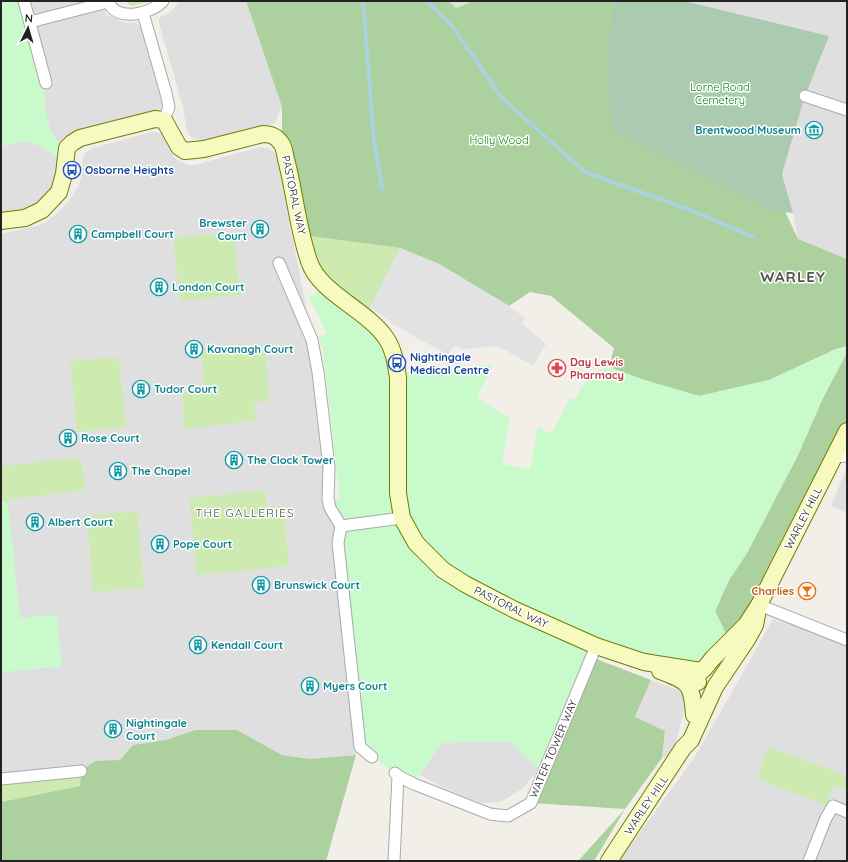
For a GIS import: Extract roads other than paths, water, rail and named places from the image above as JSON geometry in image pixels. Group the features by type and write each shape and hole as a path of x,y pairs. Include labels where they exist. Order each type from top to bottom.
{"street":[{"path":"24,1 46,83"},
{"path":"30,22 108,2 113,10 121,13 143,13 159,6 163,1"},
{"path":"1,221 25,218 42,210 59,192 64,174 67,148 80,138 148,120 164,120 169,107 143,13"},
{"path":"805,96 847,110"},
{"name":"PASTORAL WAY","path":"164,120 179,146 185,151 204,149 263,134 271,134 282,144 309,264 327,287 362,314 386,338 396,363 398,378 398,493 402,518 416,543 443,570 464,584 515,610 596,646 644,662"},
{"path":"279,262 312,340 318,372 329,467 328,499 330,508 341,526 338,543 360,747 372,757"},
{"name":"WARLEY HILL","path":"683,748 694,715 701,677 713,658 746,625 759,605 841,457 847,431"},
{"path":"341,526 402,518"},
{"path":"759,605 847,640"},
{"name":"WARLEY HILL","path":"609,861 683,748 691,740 717,686 755,626 759,605"},
{"name":"WATER TOWER WAY","path":"394,861 396,774 414,784 490,814 508,816 531,803 596,646"},
{"path":"644,662 701,677"},
{"path":"644,662 685,682 690,688 694,715"},
{"path":"675,677 701,677 711,669 717,673 719,680 717,686"},
{"path":"1,779 81,771"},
{"path":"810,861 826,818 833,806 847,812"}],"waterway":[{"path":"363,1 374,141 382,189"},
{"path":"427,1 452,26 502,98 585,172 693,211 753,237"}],"place":[{"name":"Brentwood Museum","path":"814,130"},
{"name":"Osborne Heights","path":"72,170"},
{"name":"Brewster Court","path":"260,229"},
{"name":"Campbell Court","path":"78,234"},
{"name":"London Court","path":"159,287"},
{"name":"Kavanagh Court","path":"194,349"},
{"name":"Nightingale Medical Centre","path":"397,363"},
{"name":"Day Lewis Pharmacy","path":"557,368"},
{"name":"Tudor Court","path":"141,389"},
{"name":"Rose Court","path":"68,438"},
{"name":"The Clock Tower","path":"234,460"},
{"name":"The Chapel","path":"118,471"},
{"name":"Albert Court","path":"35,522"},
{"name":"Pope Court","path":"160,544"},
{"name":"Brunswick Court","path":"261,585"},
{"name":"Charlies","path":"807,591"},
{"name":"Kendall Court","path":"198,645"},
{"name":"Myers Court","path":"310,686"},
{"name":"Nightingale Court","path":"113,729"}],"district":[{"name":"WARLEY","path":"793,276"},
{"name":"THE GALLERIES","path":"245,512"}],"park label":[{"name":"Lorne Road Cemetery","path":"720,93"},
{"name":"Holly Wood","path":"499,140"}]}
